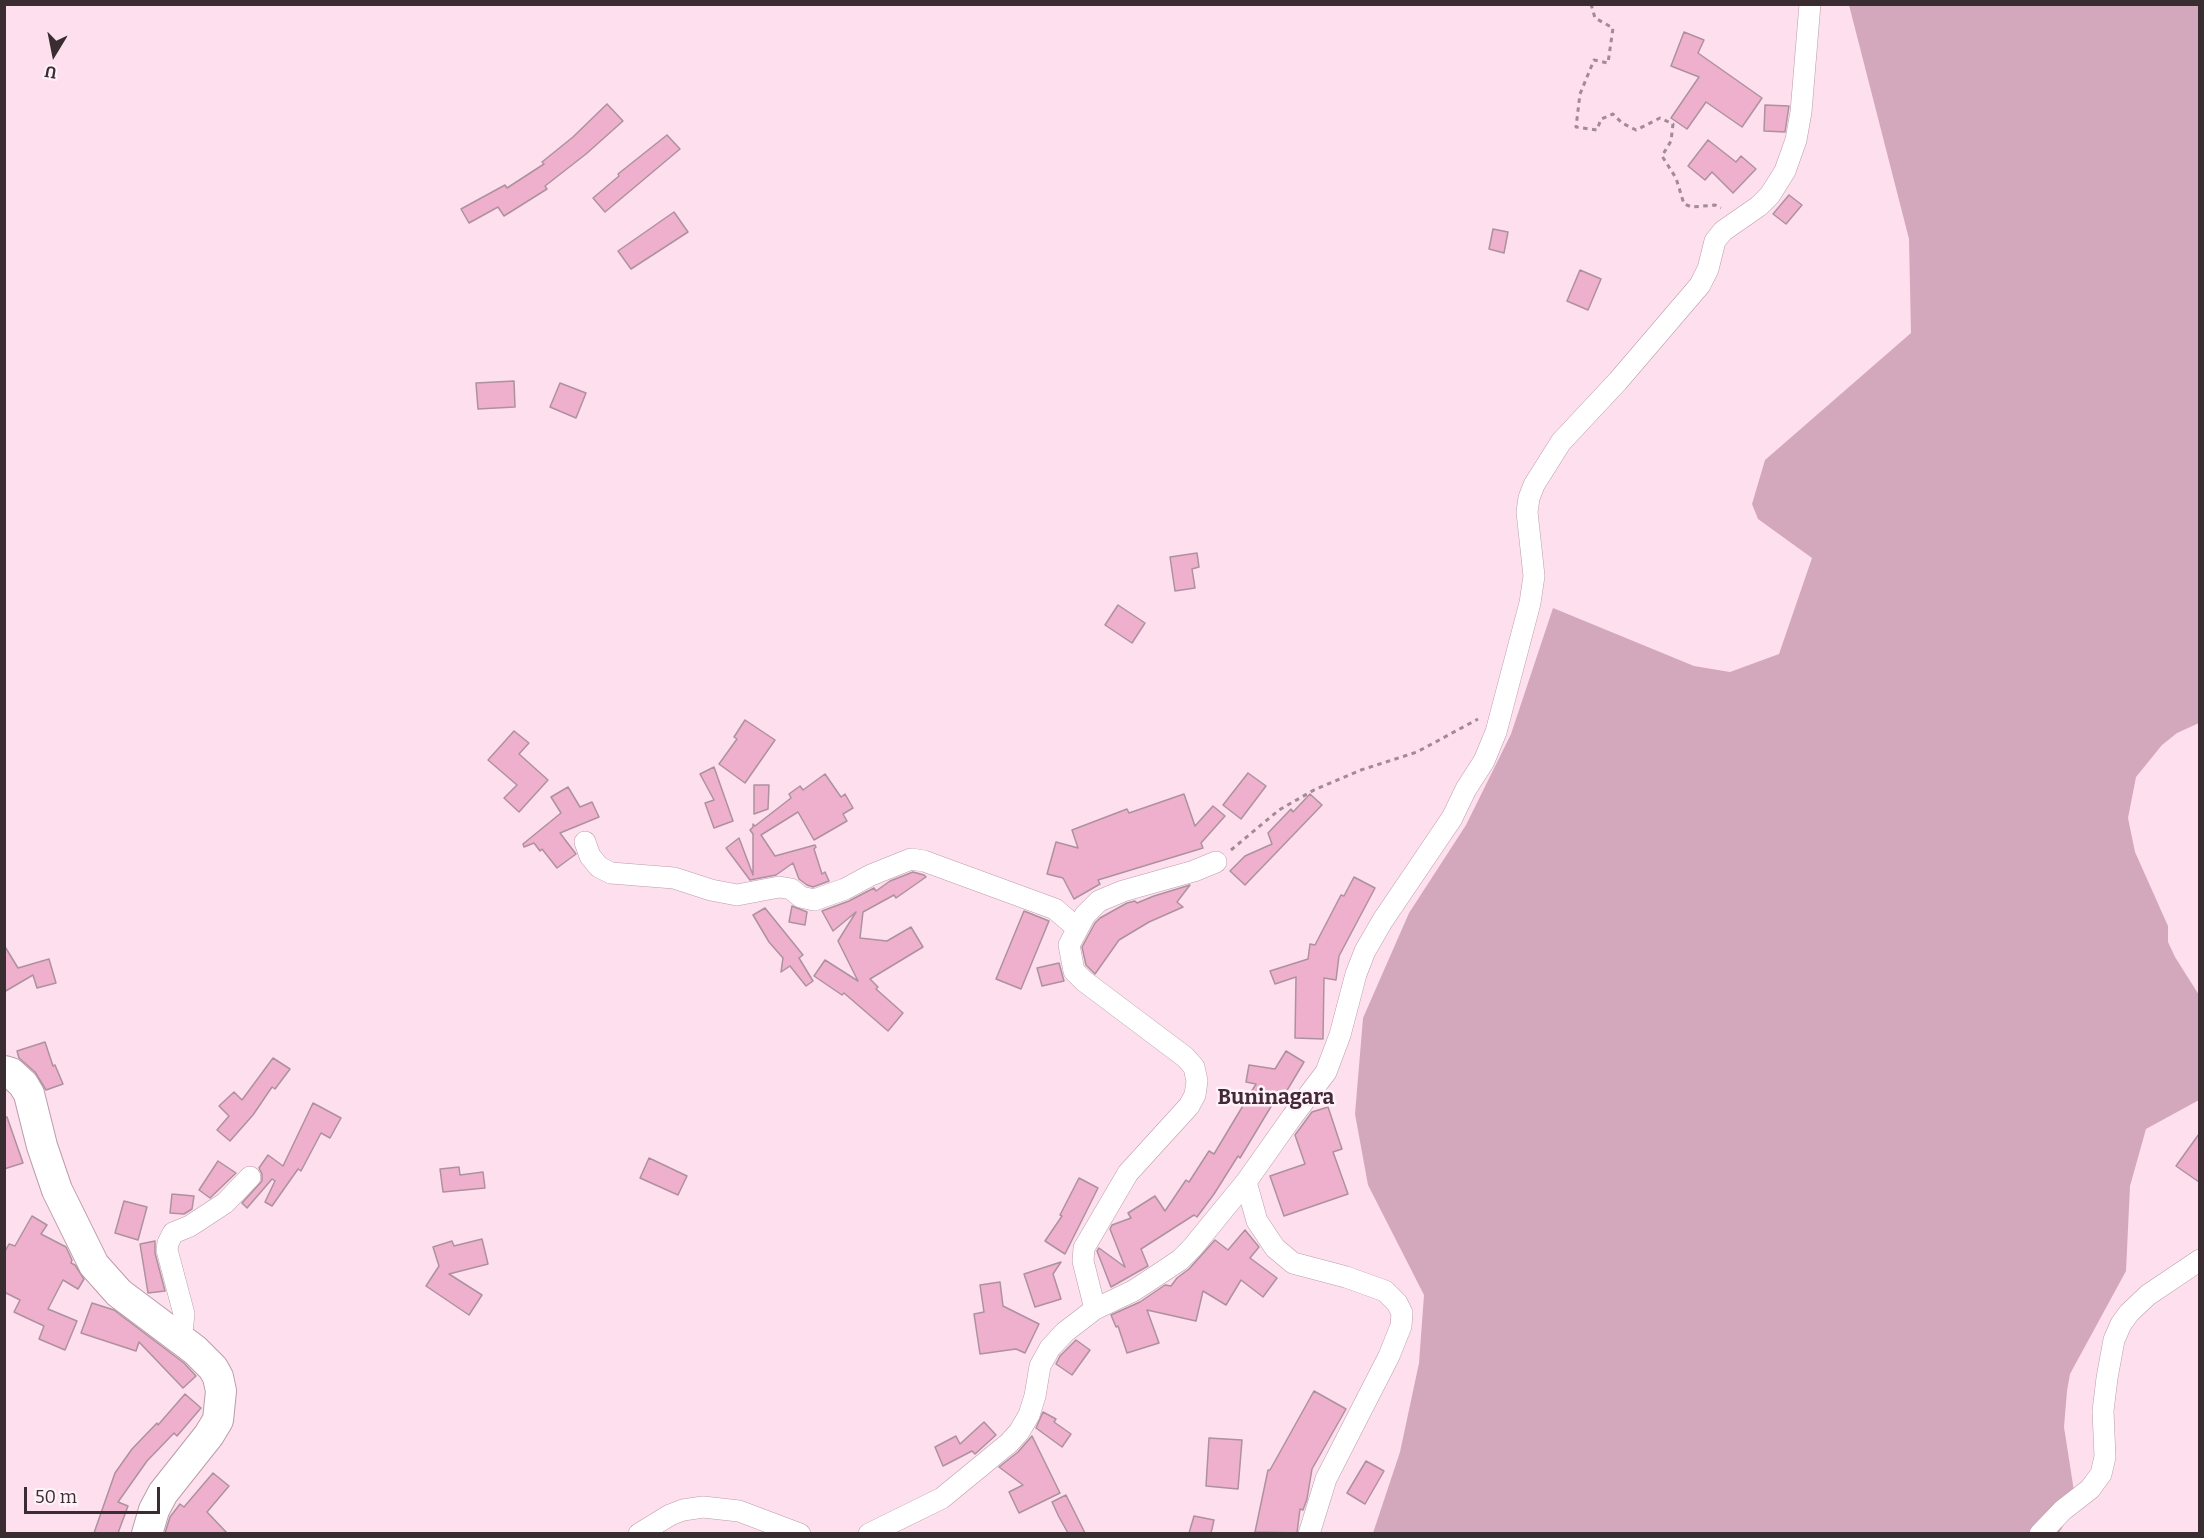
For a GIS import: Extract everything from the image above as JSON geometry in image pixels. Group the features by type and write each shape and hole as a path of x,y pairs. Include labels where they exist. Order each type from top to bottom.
{"street":[{"path":"869,1533 942,1498 1009,1443 1029,1415 1040,1366 1050,1348 1065,1332 1095,1309 1133,1291 1180,1260 1212,1225 1246,1182 1326,1072 1340,1035 1356,974 1365,951 1383,920 1452,818 1466,789 1484,761 1496,732 1524,628 1534,576 1527,512 1534,485 1561,442 1618,381 1700,285 1708,269 1715,240 1740,218 1759,206 1770,195 1785,171 1796,140 1804,88 1810,4"},
{"path":"585,842 590,856 599,867 610,873 674,878 737,896 779,887 791,889 801,897 814,900 846,889 871,875 911,860 924,861 1055,909 1077,928"},
{"path":"1095,1309 1083,1261 1084,1248 1128,1173 1189,1106 1195,1095 1197,1082 1194,1067 1185,1057 1074,971 1069,945 1085,915 1099,901 1122,891 1194,871 1216,862"},
{"path":"4,1071 11,1073 23,1084 28,1094 57,1190 94,1265 119,1293 181,1340 213,1368 218,1377 221,1391 218,1420 209,1435 163,1493 154,1510 147,1533"},
{"path":"181,1340 184,1314 167,1250 168,1243 173,1233 190,1226 225,1203 250,1177"},
{"path":"1246,1182 1257,1221 1275,1248 1293,1263 1346,1277 1385,1291 1397,1303 1402,1313 1401,1326 1389,1356 1326,1479 1309,1533"},
{"path":"2040,1533 2063,1510 2090,1489 2101,1474 2105,1457 2103,1411 2107,1378 2114,1340 2121,1324 2128,1313 2148,1295 2199,1260"},
{"path":"639,1533 670,1515 703,1507 739,1510 800,1533"}],"path":[{"path":"1591,4 1595,18 1613,28 1608,63 1594,60 1580,94 1576,127 1597,130 1601,119 1613,114 1622,123 1636,130 1660,118 1673,124 1671,141 1662,156 1676,178 1684,204 1692,207 1714,205 1740,218"},
{"path":"1216,862 1279,810 1314,790 1361,770 1416,752 1471,725 1505,700"}],"shaded area":[{"path":"1849,5 2199,5 2199,723 2177,733 2162,745 2136,777 2128,818 2135,852 2168,926 2168,942 2199,995 2199,1100 2146,1129 2130,1186 2126,1271 2070,1374 2064,1427 2076,1504 2059,1533 1373,1533 1400,1452 1419,1363 1424,1295 1368,1185 1355,1114 1363,1018 1409,913 1466,825 1511,734 1553,608 1694,666 1730,672 1779,654 1812,558 1758,519 1752,504 1765,460 1911,333 1909,239"}],"building":[{"path":"1684,32 1704,40 1698,53 1762,98 1742,127 1706,102 1687,129 1671,118 1699,77 1671,66"},
{"path":"607,104 623,121 545,186 547,189 504,216 498,207 469,223 461,209 505,185 507,188 544,164 542,162 573,137"},
{"path":"1765,105 1789,106 1785,132 1764,131"},
{"path":"667,135 680,149 605,212 593,198 619,176 618,174"},
{"path":"1708,140 1736,162 1741,156 1756,169 1733,193 1712,172 1705,180 1688,166"},
{"path":"1789,195 1802,205 1786,224 1773,214"},
{"path":"674,212 688,232 631,269 618,251"},
{"path":"1493,229 1508,232 1504,253 1489,249"},
{"path":"1580,270 1601,279 1588,310 1567,301"},
{"path":"514,381 515,407 478,409 476,383"},
{"path":"560,383 586,393 576,418 550,407"},
{"path":"1197,553 1199,567 1192,569 1195,588 1175,591 1170,557"},
{"path":"1118,605 1145,623 1132,643 1105,625"},
{"path":"745,720 775,740 745,783 719,764 737,739 734,737"},
{"path":"514,731 529,743 519,754 548,780 519,812 504,798 517,785 488,760"},
{"path":"714,767 733,821 714,828 705,803 714,800 700,774"},
{"path":"1248,773 1266,786 1241,819 1223,805"},
{"path":"825,774 841,797 845,794 853,808 843,814 847,821 814,840 798,812 761,835 775,856 815,845 814,849 822,874 825,872 829,881 813,887 807,885 799,879 793,863 776,875 750,880 726,848 739,838 753,875 753,834 750,830 753,824 755,826 791,798 789,794 800,786 803,790"},
{"path":"754,785 769,785 768,809 754,814"},
{"path":"568,787 580,807 592,802 599,817 560,833 576,854 557,868 542,849 540,851 534,843 524,847 523,844 561,813 551,797"},
{"path":"1184,794 1195,826 1213,806 1225,816 1201,843 1203,848 1098,880 1100,884 1074,899 1063,878 1047,874 1056,842 1078,848 1072,830 1127,809 1129,813"},
{"path":"1310,794 1322,805 1245,885 1230,871 1245,856 1272,844 1268,833 1291,809 1293,812"},
{"path":"913,872 926,877 896,898 894,895 863,912 860,938 887,941 911,927 923,947 870,979 878,987 876,989 903,1013 888,1031 844,993 842,995 814,976 825,960 858,981 838,941 856,912 833,931 822,911 874,888 876,891 890,881"},
{"path":"1354,877 1375,888 1339,956 1336,980 1324,978 1323,1039 1295,1038 1296,977 1275,984 1270,971 1308,959 1310,944 1315,945 1341,895 1344,896"},
{"path":"1190,885 1177,902 1183,907 1149,922 1119,940 1095,974 1086,965 1082,947 1100,918 1127,903 1135,901 1137,903"},
{"path":"792,906 807,912 805,925 789,922"},
{"path":"765,908 803,955 799,958 813,981 806,986 790,966 781,972 783,958 769,942 753,915"},
{"path":"1024,911 1049,921 1021,989 996,979"},
{"path":"4,945 18,968 49,959 56,983 37,988 33,975 4,992"},
{"path":"1059,963 1064,981 1042,986 1037,968"},
{"path":"45,1042 53,1066 55,1065 63,1084 46,1090 35,1072 19,1058 17,1051"},
{"path":"1286,1051 1304,1062 1283,1097 1278,1095 1240,1158 1238,1156 1197,1217 1194,1215 1141,1249 1148,1266 1111,1287 1097,1251 1099,1248 1125,1267 1110,1229 1112,1225 1131,1218 1128,1213 1155,1196 1165,1211 1186,1180 1189,1182 1209,1151 1214,1154 1256,1084 1246,1082 1249,1065 1275,1069"},
{"path":"273,1058 290,1069 275,1089 272,1087 253,1115 230,1141 217,1130 229,1116 219,1106 234,1092 242,1100"},
{"path":"313,1103 341,1118 330,1138 321,1133 301,1171 298,1169 272,1206 265,1202 275,1181 272,1179 247,1208 242,1203 262,1181 259,1168 268,1155 283,1166"},
{"path":"1328,1107 1342,1149 1333,1152 1348,1194 1284,1216 1270,1176 1305,1164 1295,1135 1312,1112"},
{"path":"4,1117 7,1117 23,1163 4,1169"},
{"path":"2199,1134 2199,1182 2176,1166"},
{"path":"649,1158 687,1176 678,1195 640,1178"},
{"path":"218,1161 236,1173 210,1198 199,1190"},
{"path":"459,1167 460,1175 483,1172 485,1188 443,1192 440,1169"},
{"path":"1079,1178 1098,1188 1065,1254 1045,1241 1062,1216 1060,1215"},
{"path":"172,1194 194,1196 192,1209 184,1214 170,1213"},
{"path":"124,1201 147,1207 138,1240 115,1233"},
{"path":"32,1216 47,1225 41,1234 66,1247 72,1260 71,1263 75,1265 84,1279 78,1289 63,1280 48,1309 77,1321 65,1350 39,1339 44,1326 14,1312 20,1300 4,1292 4,1253 9,1244 15,1246"},
{"path":"1245,1230 1259,1247 1250,1258 1277,1278 1263,1297 1241,1280 1226,1305 1203,1291 1196,1321 1147,1310 1159,1343 1127,1353 1118,1326 1116,1327 1111,1315 1140,1302 1165,1285 1171,1286 1215,1240 1228,1250"},
{"path":"482,1239 488,1264 449,1274 482,1295 469,1315 426,1286 439,1266 433,1247 452,1241 454,1246"},
{"path":"155,1241 155,1253 165,1291 148,1293 140,1244"},
{"path":"1061,1262 1053,1274 1061,1299 1035,1307 1024,1274"},
{"path":"1000,1282 1003,1306 1039,1324 1025,1353 1016,1349 980,1354 974,1314 984,1312 980,1285"},
{"path":"92,1303 114,1310 184,1363 196,1376 183,1388 139,1342 136,1351 81,1333"},
{"path":"1076,1340 1090,1350 1072,1375 1056,1364 1060,1356"},
{"path":"1314,1391 1346,1409 1312,1469 1307,1499 1303,1510 1300,1509 1297,1533 1255,1532 1268,1470"},
{"path":"185,1394 201,1408 177,1436 174,1433 147,1461 118,1502 128,1506 118,1533 94,1533 115,1473 132,1449 157,1423 158,1425"},
{"path":"1043,1412 1056,1419 1054,1422 1071,1434 1062,1447 1036,1428"},
{"path":"984,1422 996,1435 975,1454 972,1451 943,1466 935,1447 956,1436 960,1444"},
{"path":"1032,1436 1060,1493 1019,1513 1009,1492 1023,1485 999,1467 1018,1452"},
{"path":"1209,1438 1242,1440 1238,1489 1206,1486"},
{"path":"1366,1461 1384,1471 1365,1504 1347,1493"},
{"path":"213,1473 229,1486 207,1512 227,1533 165,1533 170,1517 180,1504 184,1507"},
{"path":"1066,1495 1085,1533 1068,1533 1059,1517 1052,1502"},
{"path":"1194,1516 1214,1520 1211,1533 1189,1533"}],"district":[{"name":"Buninagara","path":"1276,1098"}]}
